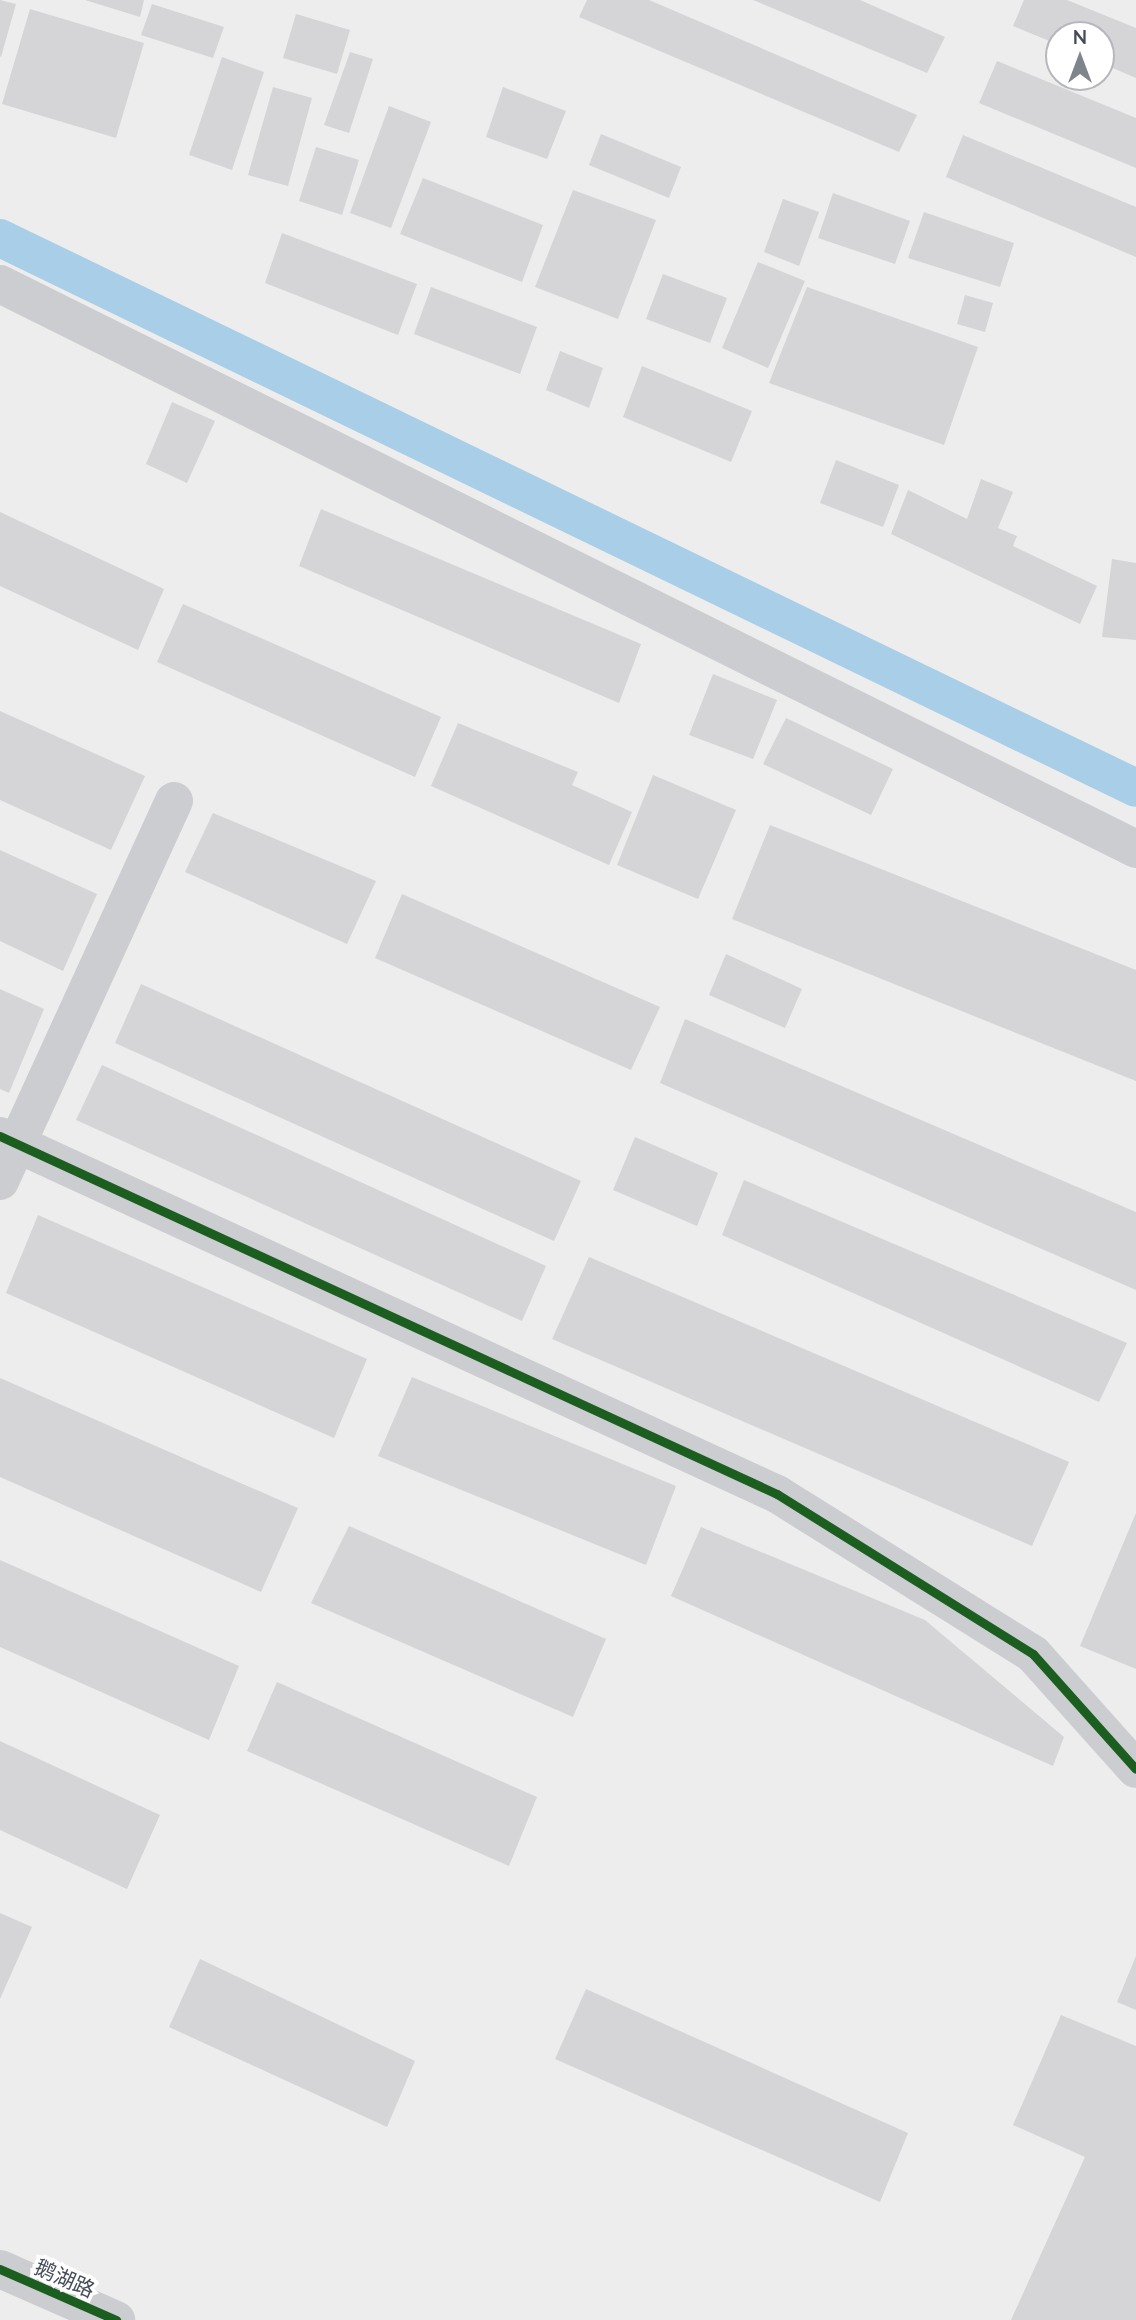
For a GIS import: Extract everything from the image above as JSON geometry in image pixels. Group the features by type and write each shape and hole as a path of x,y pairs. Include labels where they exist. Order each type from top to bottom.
{"street":[{"path":"0,284 1136,849"},
{"path":"0,1181 9,1140 174,801"},
{"path":"9,1140 777,1494 1033,1654 1136,1769"},
{"name":"鹅湖路","path":"0,2269 116,2320"}],"building":[{"path":"0,0 16,4 1,57 0,56"},
{"path":"85,0 144,0 140,17"},
{"path":"587,0 649,0 917,115 899,152 579,17"},
{"path":"753,0 860,0 945,37 927,73"},
{"path":"1024,0 1067,0 1136,28 1136,78 1115,69 1115,21 1045,21 1045,39 1013,26"},
{"path":"152,4 224,27 213,58 141,35"},
{"path":"30,9 144,43 116,138 2,104"},
{"path":"296,14 350,30 337,74 283,58"},
{"path":"350,52 373,59 349,133 324,125"},
{"path":"222,57 264,72 232,170 189,155"},
{"path":"997,61 1045,81 1045,91 1070,91 1136,118 1136,168 979,103"},
{"path":"273,87 312,98 288,186 248,175"},
{"path":"503,87 566,111 547,159 486,137"},
{"path":"389,106 431,122 391,228 350,213"},
{"path":"601,134 681,167 669,198 589,165"},
{"path":"963,135 1136,207 1136,257 946,177"},
{"path":"316,147 359,160 342,215 299,201"},
{"path":"423,178 543,225 522,282 400,234"},
{"path":"573,190 656,220 618,319 535,287"},
{"path":"833,193 910,221 895,264 818,238"},
{"path":"783,199 819,212 799,266 764,252"},
{"path":"924,212 1014,243 1000,287 908,258"},
{"path":"282,233 417,284 398,335 265,283"},
{"path":"758,262 805,281 768,368 722,348"},
{"path":"663,274 727,298 710,343 646,319"},
{"path":"431,287 537,327 520,374 414,334"},
{"path":"807,287 978,347 944,445 769,383"},
{"path":"965,295 993,303 985,332 957,324"},
{"path":"560,351 603,368 589,408 546,390"},
{"path":"642,366 752,411 731,462 623,417"},
{"path":"172,402 215,421 187,483 146,464"},
{"path":"836,460 899,485 883,527 820,503"},
{"path":"981,479 1013,492 998,528 1017,536 1013,546 1097,586 1080,624 891,534 908,490 967,519"},
{"path":"321,509 641,644 619,703 299,566"},
{"path":"0,512 164,589 138,650 0,586"},
{"path":"1112,559 1136,563 1136,640 1102,637"},
{"path":"183,604 441,717 415,777 157,662"},
{"path":"713,674 777,700 753,759 689,735"},
{"path":"0,711 145,776 111,850 0,800"},
{"path":"786,718 893,769 871,815 763,764"},
{"path":"458,723 578,772 572,785 632,812 609,865 431,786"},
{"path":"653,775 736,810 698,899 617,865"},
{"path":"213,813 376,881 347,944 185,872"},
{"path":"770,825 1136,970 1136,1081 732,919"},
{"path":"0,850 97,894 63,971 0,941"},
{"path":"402,894 660,1007 631,1070 375,958"},
{"path":"726,954 802,989 785,1028 709,995"},
{"path":"141,984 581,1181 554,1241 115,1043"},
{"path":"0,989 44,1009 9,1093 0,1089"},
{"path":"685,1019 1136,1212 1136,1290 660,1083"},
{"path":"102,1065 546,1266 522,1321 76,1120"},
{"path":"635,1137 718,1173 697,1226 613,1190"},
{"path":"744,1180 1127,1343 1099,1402 722,1235"},
{"path":"38,1215 367,1359 334,1438 6,1293"},
{"path":"589,1257 1069,1462 1032,1546 552,1339"},
{"path":"412,1377 676,1486 646,1565 378,1456"},
{"path":"0,1378 298,1508 261,1592 0,1477"},
{"path":"1136,1513 1136,1669 1080,1646"},
{"path":"349,1526 606,1639 573,1717 311,1603"},
{"path":"701,1527 925,1620 1064,1737 1053,1766 671,1596"},
{"path":"0,1560 239,1666 209,1740 0,1647"},
{"path":"277,1682 537,1797 509,1866 247,1751"},
{"path":"0,1741 160,1815 127,1889 0,1830"},
{"path":"0,1913 32,1927 0,1999"},
{"path":"1136,1956 1136,2010 1117,2002"},
{"path":"200,1959 415,2061 387,2127 169,2027"},
{"path":"586,1989 908,2133 880,2202 555,2059"},
{"path":"1061,2015 1136,2046 1136,2320 1011,2320 1085,2157 1013,2125"}],"waterway":[{"path":"0,238 1136,788"}],"cycle path":[{"path":"0,1136 777,1494 1033,1654 1136,1769"},
{"path":"0,2269 116,2320"}]}
